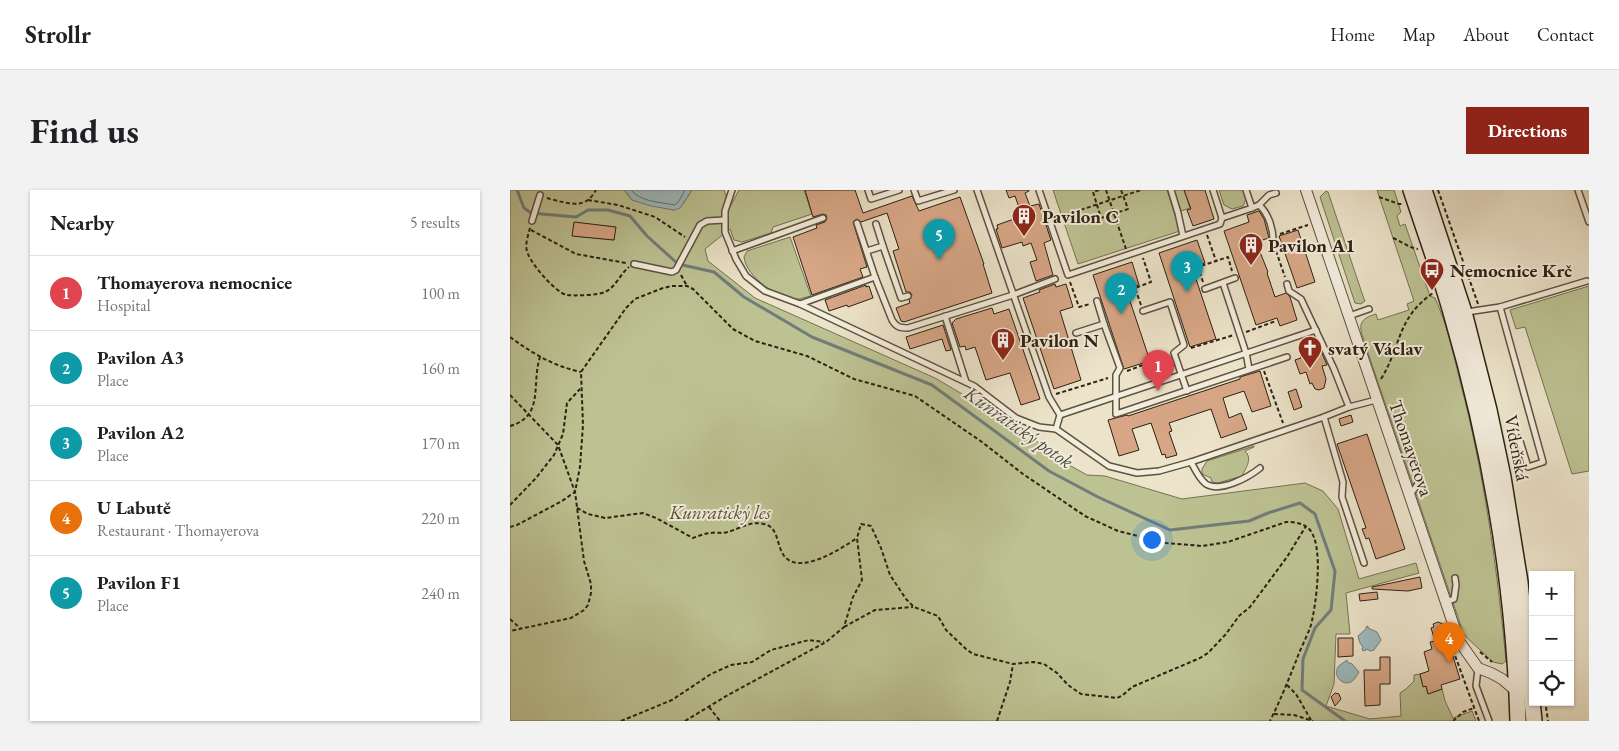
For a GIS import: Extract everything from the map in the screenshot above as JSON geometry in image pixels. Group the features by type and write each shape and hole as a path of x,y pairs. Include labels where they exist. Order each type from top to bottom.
{"main road":[{"name":"Vídeňská","path":"1411,190 1452,315 1491,476 1507,580 1518,721"},
{"name":"Vídeňská","path":"1424,190 1464,312 1489,410 1503,477 1520,582 1534,721"}],"street":[{"name":"Thomayerova","path":"1306,190 1461,644 1478,668 1497,676 1517,692"}],"lane":[{"path":"732,190 724,220 725,232 746,276 765,291 800,304 974,386 1016,418 1039,427 1056,429 1109,466 1137,473 1159,471 1324,417 1375,395"},
{"path":"868,190 871,199 898,190"},
{"path":"914,190 918,201 954,190"},
{"path":"977,190 1049,397 1060,416 1056,429"},
{"path":"1039,190 1068,275 1220,224 1222,218 1213,190"},
{"path":"1171,190 1183,236"},
{"path":"1246,190 1252,208"},
{"path":"1578,190 1589,222"},
{"path":"1222,218 1259,205 1269,195 1276,193"},
{"path":"532,221 540,196"},
{"path":"1259,205 1265,210 1274,236 1273,244"},
{"path":"732,250 823,218"},
{"path":"634,264 672,272 676,270 682,260 700,225 707,221 724,220"},
{"path":"857,223 875,278 896,326 902,328 908,328 1055,279"},
{"path":"876,224 901,298 908,296"},
{"path":"867,252 883,246"},
{"path":"800,304 875,278"},
{"path":"1205,289 1235,278"},
{"path":"1464,312 1500,307 1587,281"},
{"path":"1223,282 1246,353 1249,369"},
{"path":"1287,284 1289,292 1301,298 1349,407"},
{"path":"1097,301 1120,368 1116,375 1116,414 1287,357"},
{"path":"1143,311 1170,302 1184,345 1174,353 1187,391"},
{"path":"1500,307 1542,462 1528,467 1519,438"},
{"path":"1348,316 1370,309"},
{"path":"945,316 966,382"},
{"path":"1076,334 1104,324"},
{"path":"1060,416 1316,330"},
{"path":"1324,417 1343,482 1342,497 1364,563"},
{"path":"1191,462 1201,480 1214,487 1223,486 1251,476 1260,468"},
{"path":"1409,495 1416,488 1420,479 1416,464"},
{"path":"1446,602 1454,599 1456,585 1454,578"},
{"path":"1478,668 1476,686 1489,721"}],"path":[{"path":"588,200 596,190"},
{"path":"1099,190 1093,192 1101,218 1128,209 1121,190"},
{"path":"1106,190 1128,254"},
{"path":"1049,221 1142,190"},
{"path":"1438,190 1456,242"},
{"path":"540,196 560,201 578,203 588,200 618,205 655,217 691,241"},
{"path":"1379,197 1403,204"},
{"path":"532,221 526,246 527,254 531,262 556,290 567,295 605,292 612,288 623,272 634,264"},
{"path":"1274,236 1308,225"},
{"path":"530,230 576,254 634,264"},
{"path":"1206,232 1216,260"},
{"path":"1393,238 1412,248 1418,249"},
{"path":"1273,244 1287,284"},
{"path":"1142,254 1152,282 1135,288 1143,311"},
{"path":"1205,289 1198,267 1216,260 1228,257 1235,278"},
{"path":"676,270 681,274 687,286"},
{"path":"1069,278 1079,307 1097,301"},
{"path":"510,526 518,525 575,492 580,467 583,425 580,389 581,372 626,308 635,299 663,288 687,286 693,289 733,329 755,341 807,356 854,379 915,396 1085,516 1118,531 1166,544 1202,546 1228,542 1286,522 1296,522 1306,526 1311,531 1315,540 1318,562 1316,598 1310,626 1287,685 1270,721"},
{"path":"1375,395 1407,318 1432,292 1436,296"},
{"path":"1049,397 1174,353 1240,334 1276,321"},
{"path":"510,337 540,357 564,368 581,372"},
{"path":"510,426 518,424 529,414 536,399 536,372 540,357"},
{"path":"1262,365 1285,430"},
{"path":"510,505 536,478 554,455 563,434 567,402 580,389"},
{"path":"510,395 558,445 575,492 584,561 591,584 588,605 584,610 571,618 510,631"},
{"path":"577,508 588,514 605,518 643,513 692,538 711,532 724,532 752,523 765,524 774,530 785,557 790,561 799,563 830,555 856,538"},
{"path":"844,627 853,597 862,580 856,538 861,524 871,526 890,575 906,599 914,607 938,616 946,630 955,640 973,654 1013,664 1034,662 1044,664 1057,673 1068,685 1082,694 1112,698 1123,696 1132,687 1208,653 1226,634 1239,616 1250,607 1287,557 1306,526"},
{"path":"685,721 826,642 844,627 875,610 914,607"},
{"path":"510,620 521,629"},
{"path":"622,721 672,700 711,674 731,665 752,662 771,650 809,640 826,642"},
{"path":"1461,644 1467,640 1494,664"},
{"path":"997,721 1010,682 1013,664"},
{"path":"1287,685 1296,694 1312,721"},
{"path":"1546,706 1548,721"},
{"path":"709,707 720,721"},
{"path":"1453,721 1463,712 1474,708"},
{"path":"1273,714 1294,715 1312,721"}],"green space":[{"name":"Kunratický les","path":"510,190 624,190 632,200 674,210 683,204 692,190 724,190 730,207 739,190 804,190 812,214 773,227 771,233 742,242 734,240 730,229 705,249 708,261 755,298 935,378 1020,428 1062,461 1087,475 1105,476 1182,499 1305,483 1323,491 1338,509 1359,579 1416,563 1419,573 1346,593 1350,634 1336,634 1334,684 1326,706 1370,719 1401,716 1400,693 1414,681 1414,675 1420,674 1423,686 1426,686 1428,694 1442,689 1453,718 1472,711 1476,721 510,721","holes":["574,223 615,227 614,240 573,236"]},
{"path":"1053,190 1167,190 1180,231 1078,264"},
{"path":"1174,190 1184,190 1190,208 1181,211"},
{"path":"1219,190 1243,190 1246,199 1243,206 1232,209 1224,205"},
{"path":"1377,190 1394,190 1401,212 1397,216 1400,226 1405,224 1430,296 1435,298 1439,308 1452,349 1476,450 1489,520 1506,661 1502,664 1493,662 1464,635 1366,347 1359,348 1366,346 1361,330 1362,322 1365,319 1376,314 1378,320 1409,310 1407,304 1414,301"},
{"path":"1326,191 1328,192 1365,301 1361,304 1355,303 1320,197"},
{"path":"790,237 811,296 799,299 782,296 765,286 751,272 746,265 744,257 747,251"},
{"path":"1589,286 1589,471 1572,474 1525,327 1516,329 1510,310"},
{"path":"1254,446 1245,451 1249,460 1242,476 1218,483 1212,482 1211,478 1202,474 1202,469 1207,461"}],"water":[{"path":"625,190 692,190 680,208 674,210 632,200"},
{"path":"1368,626 1368,628 1377,632 1381,640 1374,650 1366,649 1365,651 1362,650 1363,647 1358,636"},
{"path":"1347,660 1359,672 1354,680 1344,683 1339,679 1337,670"}],"building":[{"path":"805,190 855,190 863,213 912,196 919,211 960,197 984,264 992,293 904,322 901,321 896,308 910,303 909,300 912,295 910,292 906,292 893,251 899,249 887,213 861,222 857,219 853,222 867,267 860,269 863,277 812,295 793,237 817,228 816,225 825,222 827,218 823,214 813,217"},
{"name":"Pavilon C","path":"1006,190 1029,190 1025,193 1030,206 1039,204 1051,240 1044,243 1053,275 1036,281 1030,262 1037,260 1031,243 1023,246 1022,242 1002,248 996,229 998,229 997,225 1014,219 1013,216 1021,213 1015,196 1009,198"},
{"path":"1184,190 1205,190 1214,219 1193,226 1187,210 1191,209"},
{"name":"Pavilon A1","path":"1259,211 1264,219 1269,238 1256,242 1268,272 1275,297 1286,293 1290,297 1297,320 1280,326 1277,318 1256,325 1224,231 1249,222 1247,215"},
{"path":"574,222 616,227 614,240 572,236"},
{"path":"1298,230 1315,282 1297,288 1279,236"},
{"path":"1197,240 1205,263 1192,267 1216,339 1190,347 1159,253"},
{"path":"1132,262 1139,285 1126,289 1150,361 1124,369 1093,275"},
{"path":"1055,284 1056,287 1066,284 1073,307 1060,311 1081,380 1054,389 1023,298"},
{"path":"866,285 866,287 869,286 873,298 848,307 847,305 829,311 825,300"},
{"name":"Pavilon N","path":"992,308 994,314 1009,309 1040,399 1021,405 1010,373 986,380 975,347 966,350 965,346 960,347 952,323 956,319"},
{"path":"943,325 951,350 946,351 942,339 910,349 906,337"},
{"name":"svatý Václav","path":"1316,348 1317,352 1321,351 1327,365 1322,366 1326,379 1324,388 1319,390 1315,389 1312,383 1310,384 1306,372 1300,374 1295,360 1301,358 1300,353"},
{"path":"1260,371 1271,406 1252,412 1244,391 1223,398 1229,418 1241,413 1247,429 1221,438 1211,409 1169,423 1172,431 1169,432 1177,455 1166,458 1165,454 1162,455 1151,423 1132,429 1139,450 1119,456 1108,420 1128,416"},
{"path":"1296,389 1302,407 1294,410 1288,392"},
{"path":"1351,415 1353,422 1341,426 1339,419"},
{"path":"1367,434 1405,549 1376,559 1369,538 1366,539 1362,529 1366,528 1337,444"},
{"path":"1420,577 1422,588 1408,591 1372,589 1372,587"},
{"path":"1377,592 1378,599 1360,601 1359,594"},
{"path":"1438,622 1443,624 1460,679 1441,685 1442,689 1428,694 1426,686 1423,687 1420,674 1429,671 1424,652 1432,649 1430,642 1435,641 1431,628 1434,627 1433,624"},
{"path":"1338,638 1353,638 1353,656 1338,657"},
{"path":"1380,657 1390,657 1390,684 1380,684 1380,705 1365,706 1364,670 1380,670"},
{"path":"1335,693 1339,694 1341,699 1335,706 1331,697"}],"waterway":[{"name":"Kunratický potok","path":"517,190 524,208 531,213 576,217 588,210 608,210 630,216 647,236 678,264 714,272 744,297 812,337 932,385 1049,471 1098,497 1170,530 1249,521 1300,503 1315,514 1335,571 1331,610 1315,628 1303,659 1302,690 1345,721"}],"place":[{"name":"Pavilon C","path":"1024,237"},
{"name":"Pavilon F1","path":"939,260"},
{"name":"Pavilon A1","path":"1251,266"},
{"name":"Nemocnice Krč","path":"1432,291"},
{"name":"Pavilon A2","path":"1187,292"},
{"name":"Pavilon A3","path":"1121,314"},
{"name":"Pavilon N","path":"1003,361"},
{"name":"svatý Václav","path":"1310,369"},
{"name":"Thomayerova nemocnice","path":"1158,391"},
{"name":"U Labutě","path":"1449,663"}]}
